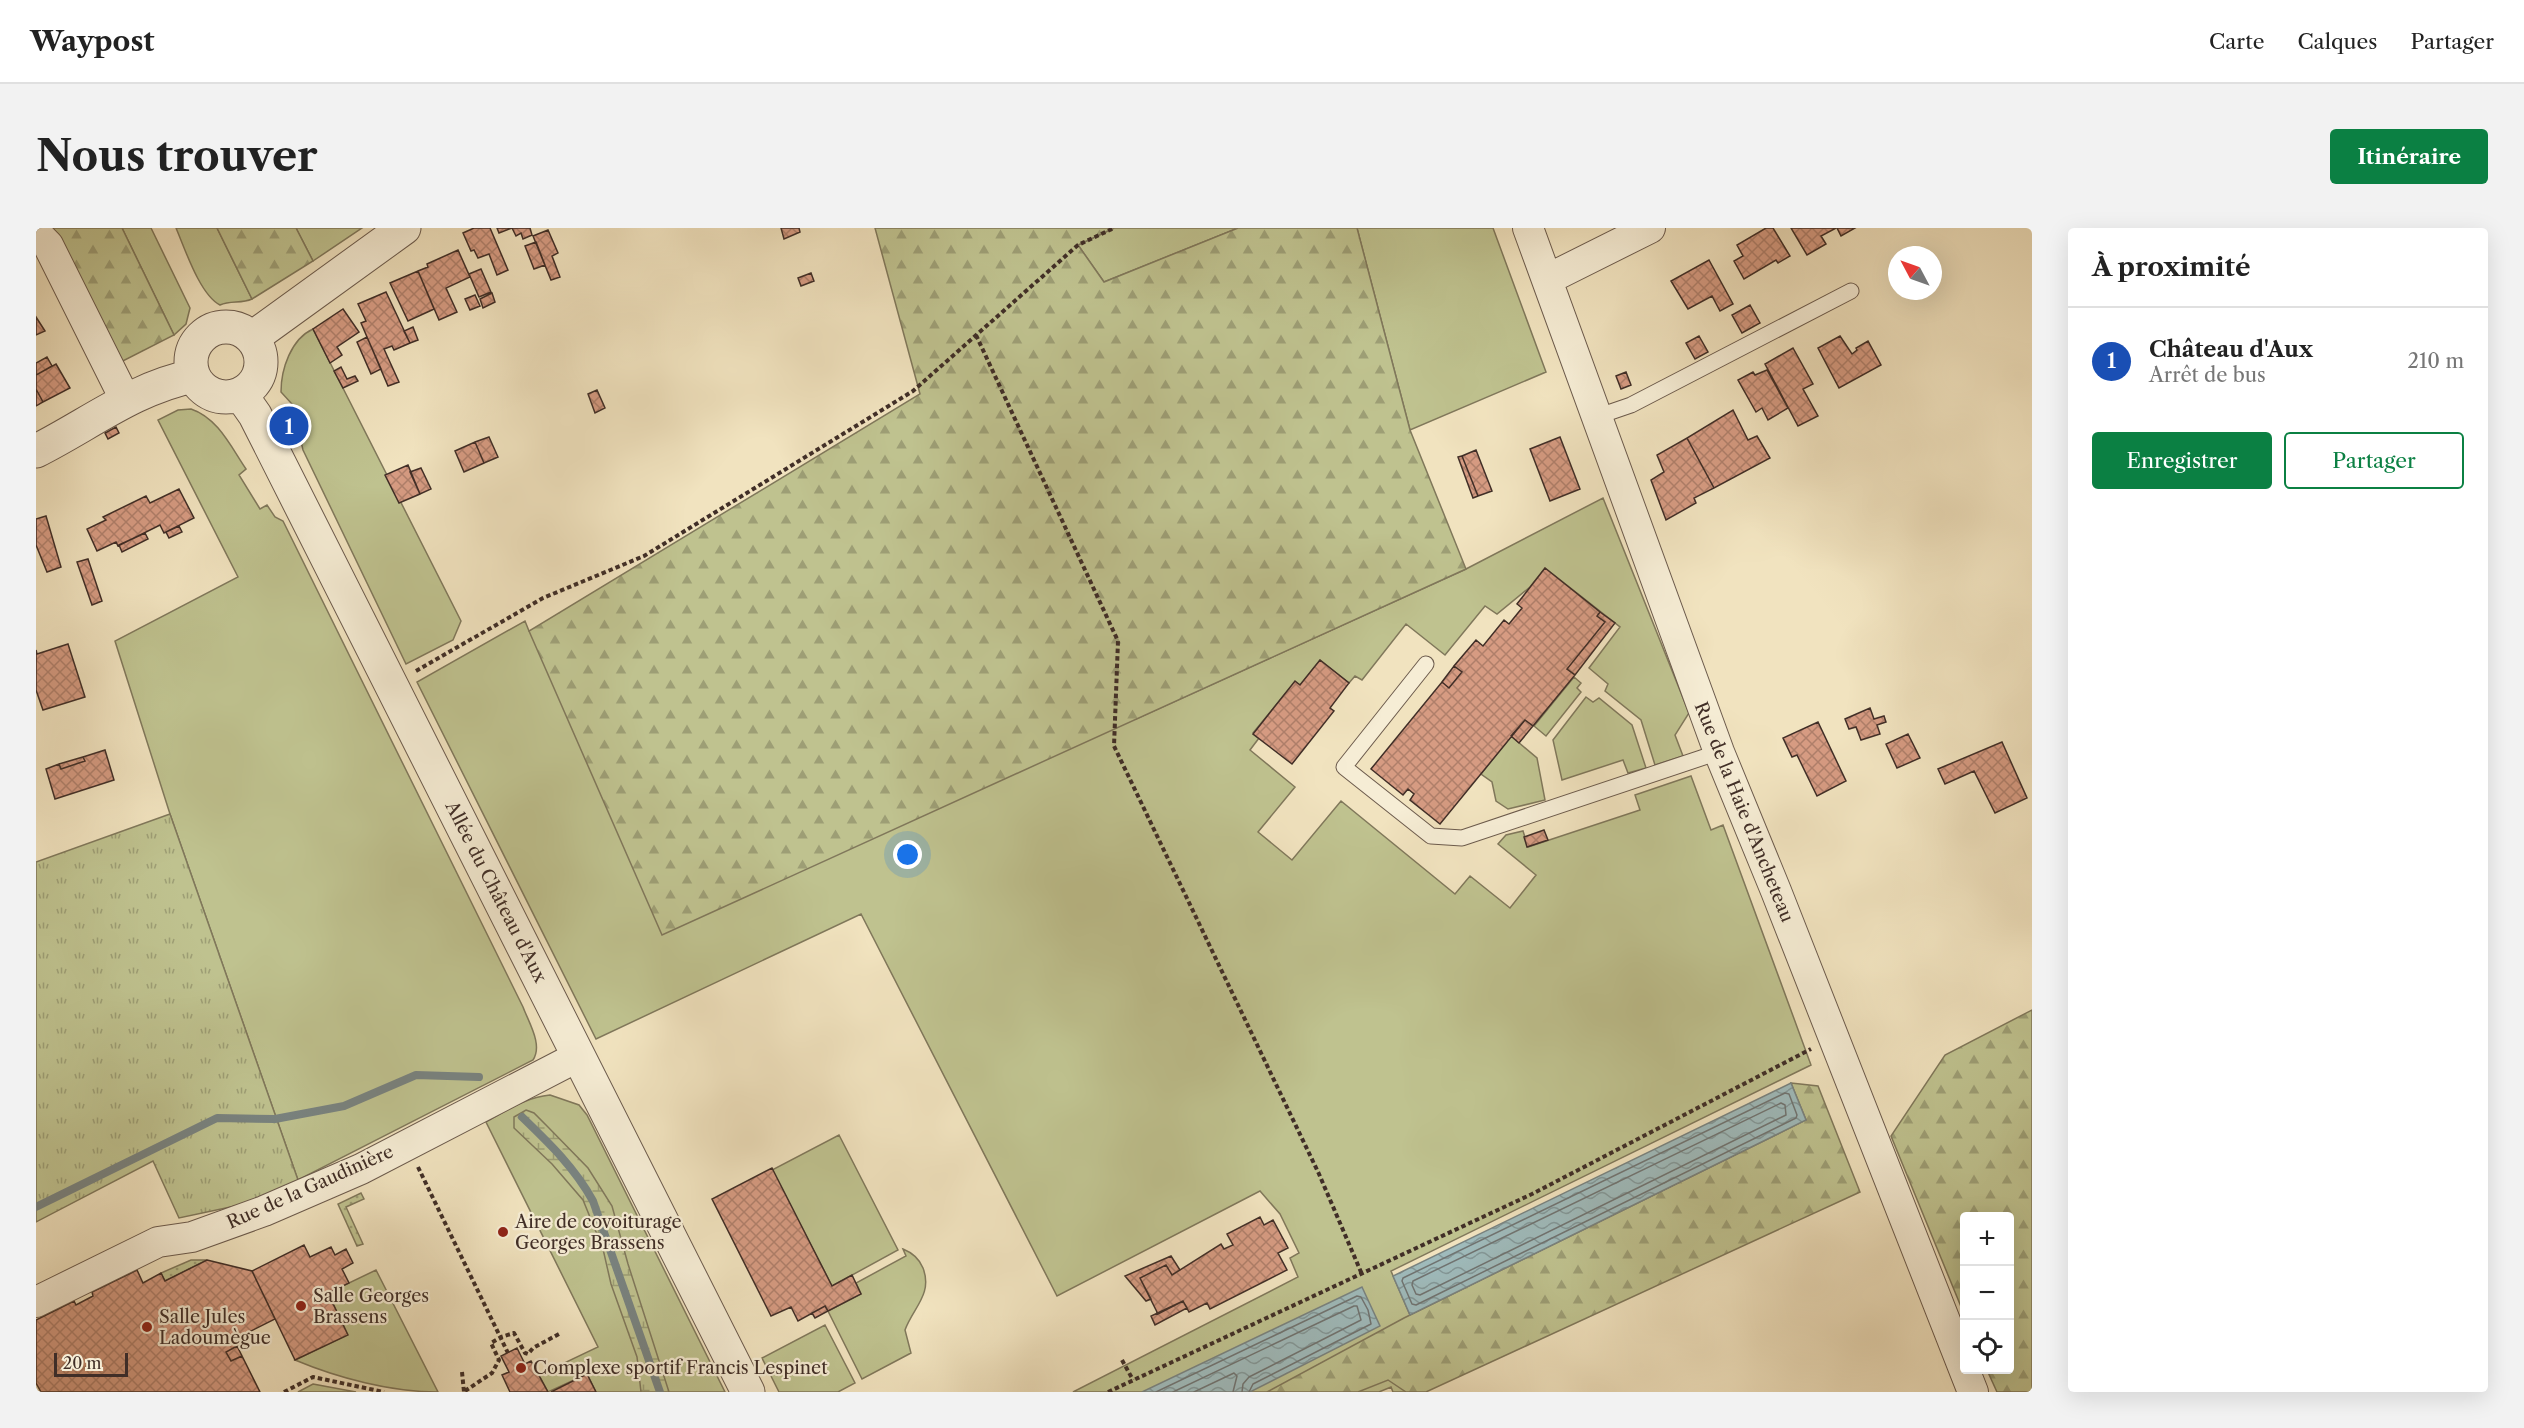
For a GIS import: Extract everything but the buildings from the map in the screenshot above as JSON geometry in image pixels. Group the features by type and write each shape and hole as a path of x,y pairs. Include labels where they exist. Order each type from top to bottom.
{"street":[{"path":"252,338 405,228"},
{"name":"Rue de la Haie d'Ancheteau","path":"1528,228 1719,752 1973,1392"},
{"path":"1548,279 1650,228"},
{"path":"36,233 48,245 125,399"},
{"path":"227,327 238,329 252,338 260,355 261,367 252,387 241,395 217,397 205,391 193,376 191,353 200,338 210,330 227,327"},
{"path":"36,451 125,399 167,381 193,376"},
{"name":"Allée du Château d'Aux","path":"241,395 255,415 748,1392"},
{"name":"Rue de la Gaudinière","path":"36,1302 158,1242 192,1237 264,1211 361,1169 579,1056"}],"lane":[{"path":"1596,417 1631,405 1851,291"},
{"path":"1426,664 1344,767 1431,836 1462,838 1719,752"}],"path":[{"path":"392,685 543,598 644,556 913,391 1078,245 1114,228"},
{"path":"976,335 1118,641 1114,746 1319,1174 1361,1272"},
{"path":"1108,1392 1532,1194 1832,1037"},
{"path":"407,1144 508,1353"},
{"path":"462,1372 464,1391 492,1373 499,1360 491,1343 501,1337 514,1333 525,1353 528,1354 533,1348 559,1334"},
{"path":"1122,1360 1133,1380"},
{"path":"285,1392 313,1377 384,1392"}],"green space":[{"path":"48,228 122,228 174,335 115,365"},
{"path":"122,228 151,228 190,308 186,324 174,335"},
{"path":"176,228 217,228 252,299 220,305 213,300 194,271"},
{"path":"217,228 296,228 313,261 252,299"},
{"path":"296,228 362,228 313,261"},
{"path":"875,228 1114,228 1078,245 1104,282 1238,228 1357,228 1410,430 1466,569 662,935 529,631 920,394"},
{"path":"1114,228 1238,228 1104,282 1078,245"},
{"path":"1357,228 1493,228 1546,372 1410,430"},
{"path":"313,329 461,621 453,640 406,664 303,450 292,404 281,392 285,365 293,347"},
{"path":"191,409 209,419 229,443 246,469 239,475 260,509 267,505 275,517 283,521 523,1007 536,1041 536,1054 533,1060 298,1180 170,814 115,641 238,577 158,420 178,410"},
{"path":"1603,498 1689,713 1675,735 1683,756 1655,765 1641,720 1605,691 1608,684 1589,668 1620,627 1545,568 1530,587 1497,614 1485,606 1445,655 1406,624 1362,680 1355,676 1349,683 1320,660 1300,685 1295,682 1253,733 1259,738 1250,750 1295,787 1258,832 1292,860 1341,801 1455,894 1470,876 1510,908 1536,875 1498,844 1506,835 1523,831 1528,847 1640,810 1635,795 1691,776 1711,830 1723,825 1811,1065 1391,1271 1410,1315 1426,1392 1393,1392 1391,1387 1379,1392 1073,1392 1298,1277 1290,1258 1299,1253 1280,1214 1260,1191 1057,1296 861,914 596,1039 417,682 525,621 529,631 1136,719 1466,569"},
{"path":"1574,677 1581,683 1577,688 1581,692 1546,736 1534,726"},
{"path":"1586,697 1593,702 1599,698 1632,725 1646,768 1628,773 1623,760 1562,780 1553,740"},
{"path":"1511,736 1537,758 1545,800 1508,809 1496,801 1492,782 1481,774"},
{"path":"170,814 298,1180 254,1202 179,1218 153,1161 36,1222 36,862"},
{"path":"2032,1010 2032,1392 1997,1392 1989,1374 2014,1374 2014,1212 1960,1212 1960,1304 1891,1136 1945,1055"},
{"path":"1791,1083 1818,1086 1860,1192 1426,1392 1406,1392 1388,1380 1358,1392 1267,1392 1404,1318 1806,1120"},
{"path":"550,1095 579,1105 587,1115 725,1392 596,1392 587,1374 548,1392 539,1375 598,1347 486,1122 524,1102"},
{"path":"526,1110 534,1113 588,1168 612,1206 669,1392 641,1392 637,1357 611,1284 603,1249 583,1200 552,1164 514,1128 514,1117"},
{"path":"839,1135 898,1250 832,1286 772,1170"},
{"path":"361,1193 364,1199 346,1207 363,1244 357,1246 338,1204"},
{"path":"903,1249 918,1259 923,1268 926,1286 921,1301 905,1330 911,1353 862,1379 828,1311 861,1294 856,1283 906,1256"},
{"path":"191,1260 207,1260 165,1281 161,1273"},
{"path":"376,1270 438,1392 402,1390 365,1383 295,1360 347,1335 328,1293"},
{"path":"825,1325 855,1383 838,1392 779,1392 762,1358"},
{"path":"313,1384 356,1392 298,1392"}],"water":[{"path":"1791,1083 1806,1120 1410,1315 1393,1276"},
{"path":"1362,1287 1380,1326 1250,1392 1142,1392"}],"waterway":[{"path":"36,1207 217,1118 275,1119 344,1106 416,1075 479,1077"},
{"path":"522,1117 570,1167 593,1201 660,1392"}],"place":[{"name":"Château d'Aux","path":"289,426"},
{"name":"Aire de covoiturage Georges Brassens","path":"503,1232"},
{"name":"Salle Georges Brassens","path":"301,1306"},
{"name":"Salle Jules Ladoumègue","path":"147,1327"},
{"name":"Complexe sportif Francis Lespinet","path":"521,1368"}]}
